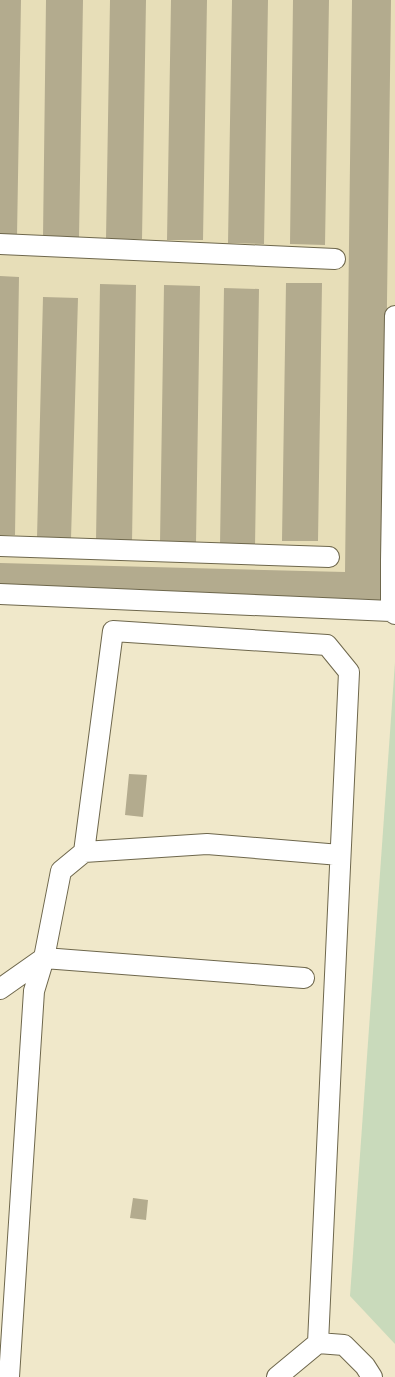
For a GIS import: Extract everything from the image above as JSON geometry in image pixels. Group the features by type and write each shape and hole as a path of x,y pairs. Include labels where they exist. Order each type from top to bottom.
{"lane":[{"path":"0,244 335,259"},
{"path":"0,594 393,612 395,316"},
{"path":"0,546 329,557"},
{"path":"84,852 114,632 327,645 348,672 318,1343"},
{"path":"9,1377 34,991 44,958 61,871 84,852 207,844 340,855"},
{"path":"0,989 44,958 304,978"},
{"path":"276,1377 318,1343 344,1345 365,1366 372,1377"}],"shaded area":[{"path":"0,0 395,0 395,603 0,584"}],"green space":[{"path":"395,662 395,1344 350,1296"}],"building":[{"path":"0,0 21,0 17,236 0,236"},
{"path":"46,0 83,0 79,238 43,237"},
{"path":"110,0 146,0 142,239 106,239"},
{"path":"171,0 207,0 203,240 167,240"},
{"path":"232,0 268,0 264,244 228,243"},
{"path":"293,0 329,0 325,245 290,244"},
{"path":"352,0 391,0 383,603 0,584 0,563 345,572"},
{"path":"0,276 19,277 15,535 0,535"},
{"path":"286,283 322,283 318,541 282,541"},
{"path":"100,284 136,285 132,543 96,542"},
{"path":"164,285 200,286 196,544 160,543"},
{"path":"224,288 259,289 255,547 220,546"},
{"path":"43,297 78,298 71,539 37,538"},
{"path":"129,774 147,775 143,817 125,815"},
{"path":"133,1198 148,1200 146,1220 130,1218"}]}
